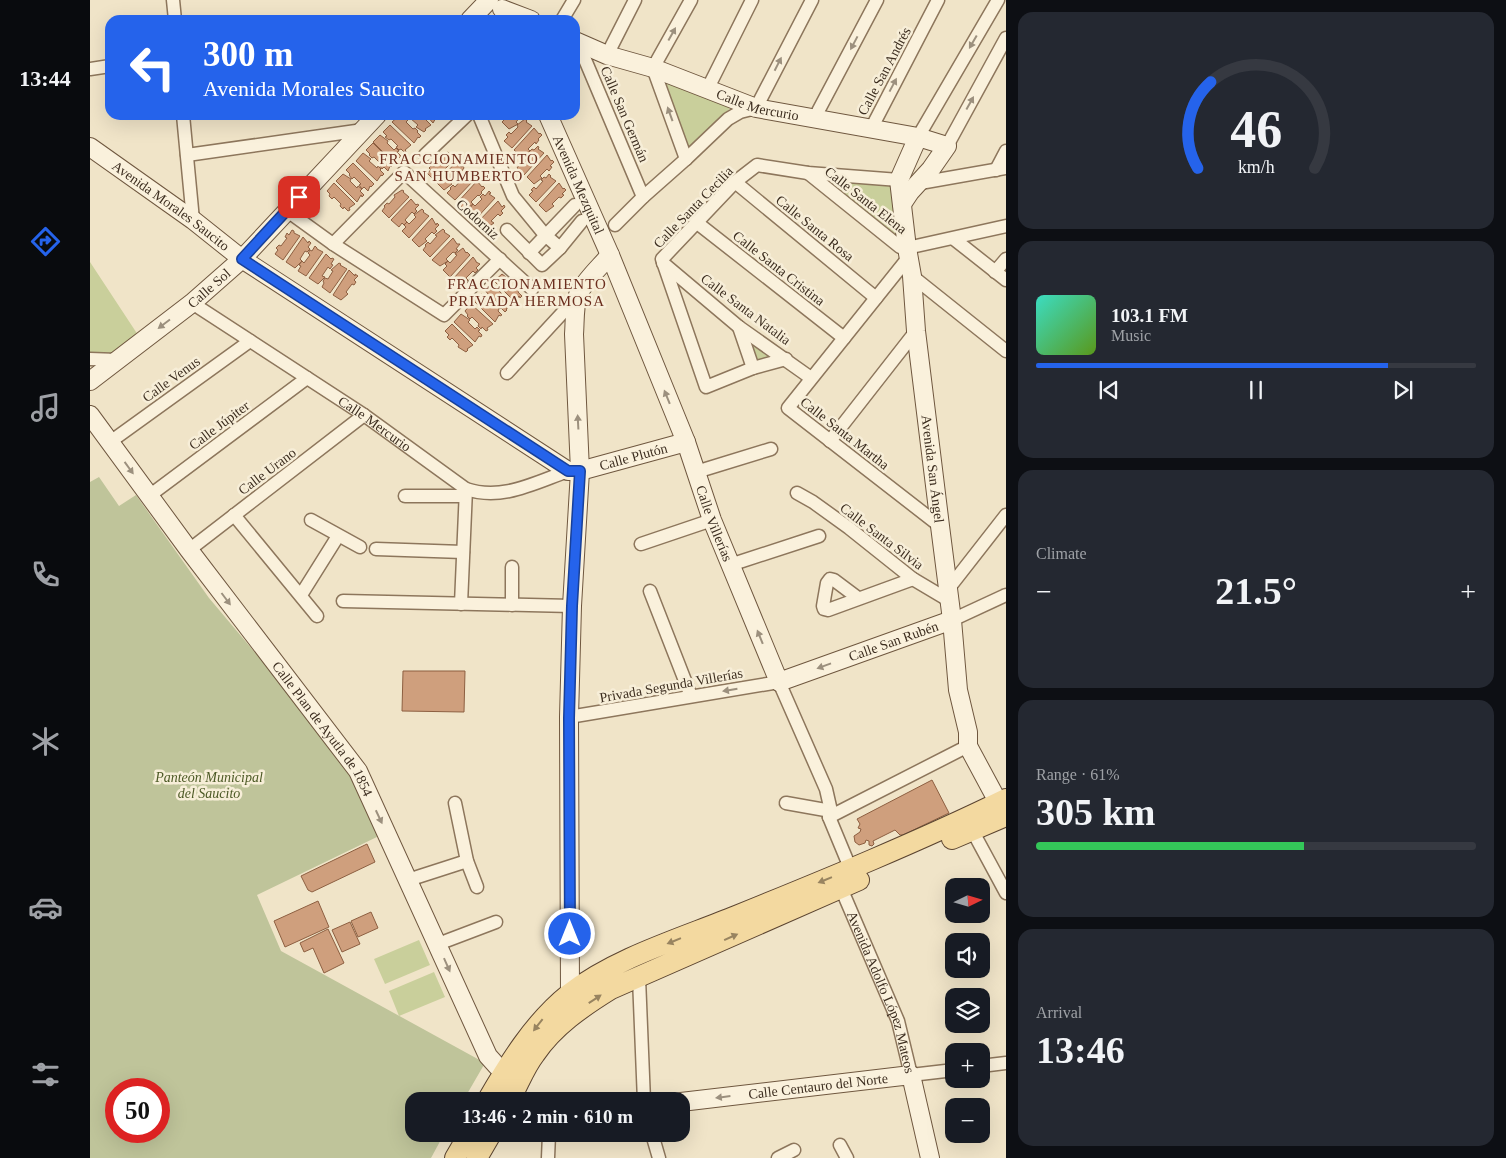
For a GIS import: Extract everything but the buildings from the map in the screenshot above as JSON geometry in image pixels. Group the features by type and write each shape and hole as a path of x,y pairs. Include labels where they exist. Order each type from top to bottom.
{"main road":[{"path":"481,15 499,7 519,15"},
{"name":"Calle Mercurio","path":"580,43 606,55 653,68 708,88 756,108 918,137 947,146"},
{"name":"Calle Sol","path":"90,381 192,303 242,259 372,120"},
{"name":"Avenida Mezquital","path":"550,120 610,255"},
{"path":"899,180 918,137"},
{"path":"902,204 947,146"},
{"name":"Avenida Morales Saucito","path":"90,147 193,220 242,259 574,471"},
{"name":"Avenida San Ángel","path":"899,180 949,594 958,690 968,739 1005,807"},
{"path":"553,1033 570,993 569,718 574,471 574,334 578,296 583,286 610,255"},
{"name":"Calle Villerías","path":"610,255 686,442 712,520 778,682"},
{"name":"Calle Plan de Ayutla de 1854","path":"90,415 189,550 358,771 488,1056 513,1089"},
{"name":"Calle Plutón","path":"574,471 686,442"},
{"name":"Calle San Rubén","path":"778,682 952,620"},
{"path":"513,1089 518,1050 547,1014 570,993 608,968 1005,807"},
{"path":"513,1089 534,1054 553,1033 582,1007 610,989 639,978 972,830 1005,807"},
{"name":"Calle Centauro del Norte","path":"690,1101 911,1075"},
{"name":"Avenida Adolfo López Mateos","path":"911,1075 930,1158"},
{"path":"455,1158 464,1142"},
{"path":"477,1158 486,1142"}],"street":[{"path":"173,0 174,15"},
{"path":"565,15 574,0"},
{"path":"606,55 635,0"},
{"path":"686,159 653,68 691,0"},
{"path":"708,88 752,0"},
{"path":"615,225 728,119 740,112 756,108 811,0"},
{"path":"814,118 877,0"},
{"name":"Calle San Andrés","path":"871,129 938,0"},
{"path":"918,137 998,0"},
{"path":"947,146 1006,38"},
{"name":"Calle San Germán","path":"580,49 643,197"},
{"path":"90,69 105,67"},
{"path":"184,120 193,220"},
{"path":"425,155 462,120"},
{"path":"482,120 513,196 545,236 560,248"},
{"path":"187,155 363,130"},
{"path":"920,183 1001,169 1006,151"},
{"name":"Calle Santa Cecilia","path":"786,359 752,368 706,387 662,259 736,182 757,165 808,173 899,180"},
{"name":"Codorniz","path":"333,244 404,172 500,258 532,290"},
{"name":"Calle Santa Elena","path":"808,173 907,253"},
{"name":"Calle Santa Rosa","path":"736,182 876,298"},
{"path":"529,253 575,205"},
{"path":"286,210 333,244 444,314 500,258"},
{"path":"507,230 542,265 560,248 582,221"},
{"name":"Calle Santa Cristina","path":"696,222 844,338"},
{"path":"907,253 1006,226"},
{"path":"954,239 1006,280"},
{"name":"Calle Santa Martha","path":"907,253 876,298 788,408 940,526"},
{"path":"995,272 1006,260"},
{"name":"Calle Santa Natalia","path":"663,263 739,327 811,378"},
{"path":"912,276 1006,351"},
{"path":"507,373 578,296"},
{"name":"Calle Mercurio","path":"192,303 364,415 466,493 500,494 511,492 574,471"},
{"path":"739,327 752,368"},
{"path":"830,441 916,331"},
{"name":"Calle Venus","path":"110,442 250,341"},
{"path":"90,359 117,360"},
{"name":"Calle Júpiter","path":"149,496 306,378"},
{"name":"Calle Urano","path":"189,550 364,415"},
{"path":"696,472 771,449"},
{"path":"405,496 466,493 461,604"},
{"name":"Calle Santa Silvia","path":"796,494 813,502 849,528 913,579 949,594"},
{"path":"234,515 317,616"},
{"path":"949,594 1006,515"},
{"path":"311,520 360,548"},
{"path":"641,544 712,520"},
{"path":"300,595 338,536"},
{"path":"730,565 819,536"},
{"path":"376,549 463,552"},
{"path":"512,567 512,605"},
{"path":"858,598 913,579"},
{"path":"650,591 691,696"},
{"name":"Calle San Rubén","path":"952,620 1006,595"},
{"path":"343,601 572,606"},
{"name":"Privada Segunda Villerías","path":"569,718 778,682"},
{"name":"Calle Villerías","path":"778,682 826,789 830,814 851,870"},
{"path":"786,803 830,814 968,739"},
{"path":"455,803 467,861 477,887"},
{"path":"972,830 1006,893"},
{"path":"408,880 467,861"},
{"name":"Avenida Adolfo López Mateos","path":"841,888 898,1021 911,1075"},
{"path":"438,944 496,922"},
{"path":"639,978 644,1092"},
{"path":"990,1065 1006,1063"},
{"name":"Calle Centauro del Norte","path":"911,1075 945,1071"},
{"path":"548,1158 549,1142"},
{"path":"654,1142 659,1158"},
{"path":"840,1145 847,1158"},
{"path":"778,1158 794,1150"}],"green space":[{"path":"657,72 737,102 685,150"},
{"path":"824,178 895,183 899,237"},
{"path":"90,262 138,335 108,357 90,356"},
{"path":"743,332 782,358 753,365"},
{"name":"Panteón Municipal del Saucito","path":"99,477 119,506 136,495 209,598 348,763 381,835 257,895 281,951 485,1063 468,1092 405,1092 405,1142 440,1142 431,1158 90,1158 90,482"},
{"path":"419,940 430,965 385,984 374,959"},
{"path":"434,972 445,997 399,1016 389,991"}],"district":[{"name":"FRACCIONAMIENTO SAN HUMBERTO","path":"459,168"},
{"name":"FRACCIONAMIENTO PRIVADA HERMOSA","path":"527,292"}],"route":[{"path":"299,197 242,259 568,471 580,471 572,606 569,718 570,934"}]}
